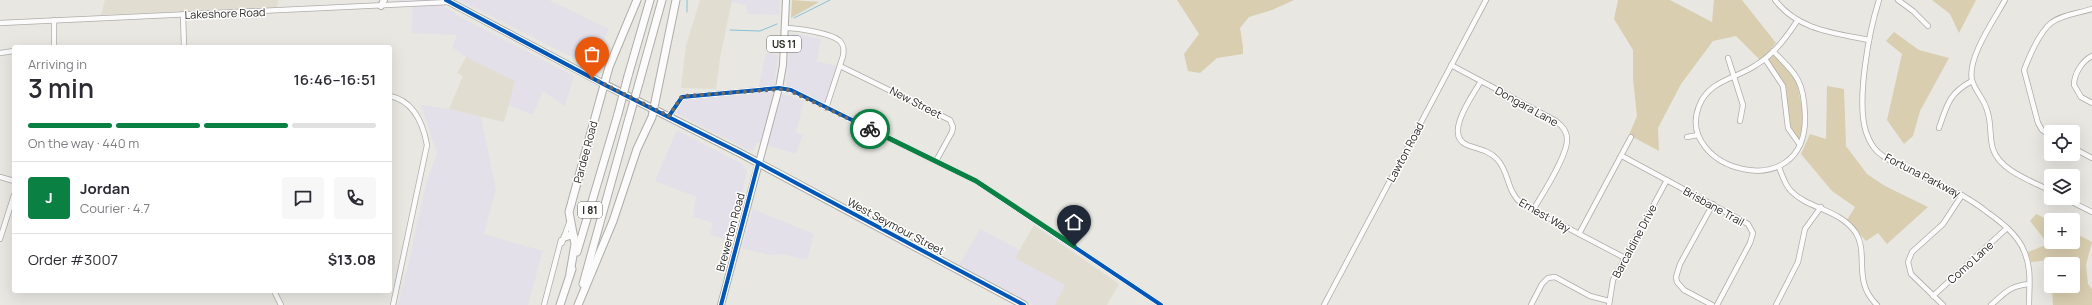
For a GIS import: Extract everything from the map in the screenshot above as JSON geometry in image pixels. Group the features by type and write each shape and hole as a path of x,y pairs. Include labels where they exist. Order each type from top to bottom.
{"highway":[{"name":"Pardee Road","path":"570,215 606,85 609,67 637,0"},
{"name":"I 81","path":"560,305 618,114 650,0"},
{"name":"I 81","path":"578,305 662,0"},
{"path":"578,305 613,221 637,149 655,109 676,0"},
{"name":"West Seymour Street","path":"606,85 669,116 1024,305"},
{"path":"570,215 574,237 570,273"},
{"path":"563,240 571,235 574,237"}],"main road":[{"name":"Brewerton Road","path":"721,305 779,88 783,65 786,0"},
{"path":"448,1 606,85"}],"street":[{"name":"Lawton Road","path":"1324,305 1486,0"},
{"path":"1775,0 1797,21 1814,28 1868,40"},
{"name":"Fortuna Parkway","path":"1879,0 1868,40 1863,96 1865,131 1869,140 1876,149 1888,159 1962,195 1983,208 2019,241 2024,250 2029,266 2029,305"},
{"path":"1898,0 1913,11 1928,26"},
{"path":"2005,0 1976,53 1972,69 1972,81 1987,110 1992,142 1997,157 2007,167 2044,187"},
{"name":"Lakeshore Road","path":"0,23 382,3 448,1"},
{"path":"2044,131 2038,123 2024,70 2049,24 2064,17 2092,9"},
{"path":"183,14 184,45"},
{"path":"54,20 54,45"},
{"path":"1773,51 1797,76 1802,87 1805,129 1800,145 1792,157 1779,167 1762,172 1740,168 1714,155 1704,146 1698,135 1697,114 1703,97 1714,86 1753,67 1765,59 1786,37 1797,21"},
{"path":"785,28 800,29 839,40 844,49 826,108"},
{"path":"0,52 12,51"},
{"path":"2092,56 2083,63 2077,73 2074,85 2081,97 2092,103"},
{"path":"1728,58 1743,105 1740,120"},
{"path":"1765,59 1783,86 1788,128 1800,145"},
{"name":"Dongara Lane","path":"1451,65 1556,121 1564,129 1567,139 1564,152 1534,210"},
{"name":"New Street","path":"840,66 950,120 953,127 952,132 936,161"},
{"name":"Ernest Way","path":"1481,81 1458,124 1457,134 1464,143 1481,149 1496,159 1503,168 1512,194 1522,204 1625,258"},
{"path":"1939,128 1949,99 1963,86 1972,81"},
{"path":"669,116 682,96 779,88 791,90 936,161 1000,196 1161,305"},
{"path":"392,97 407,104 421,120 427,145 393,305"},
{"path":"1687,137 1698,135"},
{"path":"1579,234 1631,137"},
{"path":"2080,152 2092,158"},
{"name":"Brisbane Trail","path":"1622,156 1748,224 1752,233 1750,243 1717,305"},
{"path":"1779,167 1791,191 1846,222 1856,233 1861,247 1862,278 1873,301 1877,305"},
{"path":"0,177 12,180"},
{"name":"Barcaldine Drive","path":"1609,303 1613,280 1667,180"},
{"path":"1943,305 1910,274 1908,262 1912,252 1943,224 1962,195"},
{"path":"0,240 12,201"},
{"path":"1712,204 1680,264 1676,277 1677,282 1684,290 1712,305"},
{"path":"2078,205 2092,212"},
{"path":"1776,305 1798,262 1805,229 1821,207"},
{"name":"Pardee Road","path":"544,305 570,215"},
{"name":"Como Lane","path":"1933,296 2006,228"},
{"path":"1532,305 1542,284 1548,278 1555,278 1590,296 1609,303"},
{"path":"1991,305 2014,286 2029,284"},
{"path":"275,293 281,305"},
{"path":"1868,305 1873,301"}],"shaded area":[{"path":"105,0 278,0 277,7 101,15"},
{"path":"388,0 433,0 466,20 574,76 565,106 543,91 533,115 508,105 515,81 466,57 452,47 457,35 411,33 413,2"},
{"path":"459,0 549,0 609,29 590,66"},
{"path":"700,0 732,0 720,58 716,89 681,88 686,46"},
{"path":"732,0 780,0 779,15 748,14 746,5 731,2"},
{"path":"792,0 819,2 791,18"},
{"path":"1177,0 1294,0 1272,10 1249,17 1240,28 1243,54 1217,58 1200,73 1188,71 1184,54 1199,34"},
{"path":"1618,0 1670,0 1712,22 1714,0 1742,0 1776,43 1770,50 1796,78 1804,119 1802,135 1798,140 1789,123 1786,87 1770,62 1764,56 1760,60 1736,36 1713,41 1681,84 1658,128 1659,151 1629,135 1637,116 1633,79 1633,50 1614,19"},
{"path":"1932,0 1976,0 1959,33 1950,14"},
{"path":"1894,32 1919,50 1949,58 1920,111 1913,136 1904,144 1887,120 1902,54 1886,41"},
{"path":"791,33 821,39 817,61 836,66 825,104 786,86"},
{"path":"766,53 778,55 774,91 804,101 796,132 803,135 796,154 757,142 752,152 676,113 683,100 757,94"},
{"path":"466,57 515,81 504,122 449,109 463,76 457,73"},
{"path":"1827,86 1844,89 1846,146 1867,174 1885,186 1928,207 1887,244 1878,233 1866,241 1847,220 1855,207 1832,191 1801,154 1810,134 1826,139"},
{"path":"421,105 481,116 496,190 484,234 543,251 528,305 397,305 401,297 427,180 437,154"},
{"path":"677,130 742,164 747,171 731,241 710,235 713,223 693,217 696,197 655,181"},
{"path":"753,209 814,234 807,260 783,254 769,255 742,248"},
{"path":"2036,214 2044,218 2044,239 2030,221"},
{"path":"1034,225 1119,284 1107,305 1055,305 1065,285 1015,258"},
{"path":"980,229 1020,250 1016,258 1066,285 1055,305 1033,305 959,265"},
{"path":"2080,236 2092,242 2086,265 2088,284 2092,289 2092,305 2053,305 2052,293 2080,293 2080,257 2044,257 2044,261 2031,262 2028,252 2044,246 2044,249 2080,249"}],"waterway":[{"path":"687,0 687,12"},
{"path":"794,18 830,0"},
{"path":"730,30 760,31 777,24"}],"cycle path":[{"path":"446,0 607,86 740,153 1024,305"},
{"path":"669,116 682,97 779,88 791,90 976,181 1161,305"},
{"path":"721,305 758,164"}],"way so far":[{"path":"592,78 669,116 676,103 682,96 779,88 786,89 791,90 870,129"}],"route":[{"path":"870,129 976,181 1074,246"}]}
